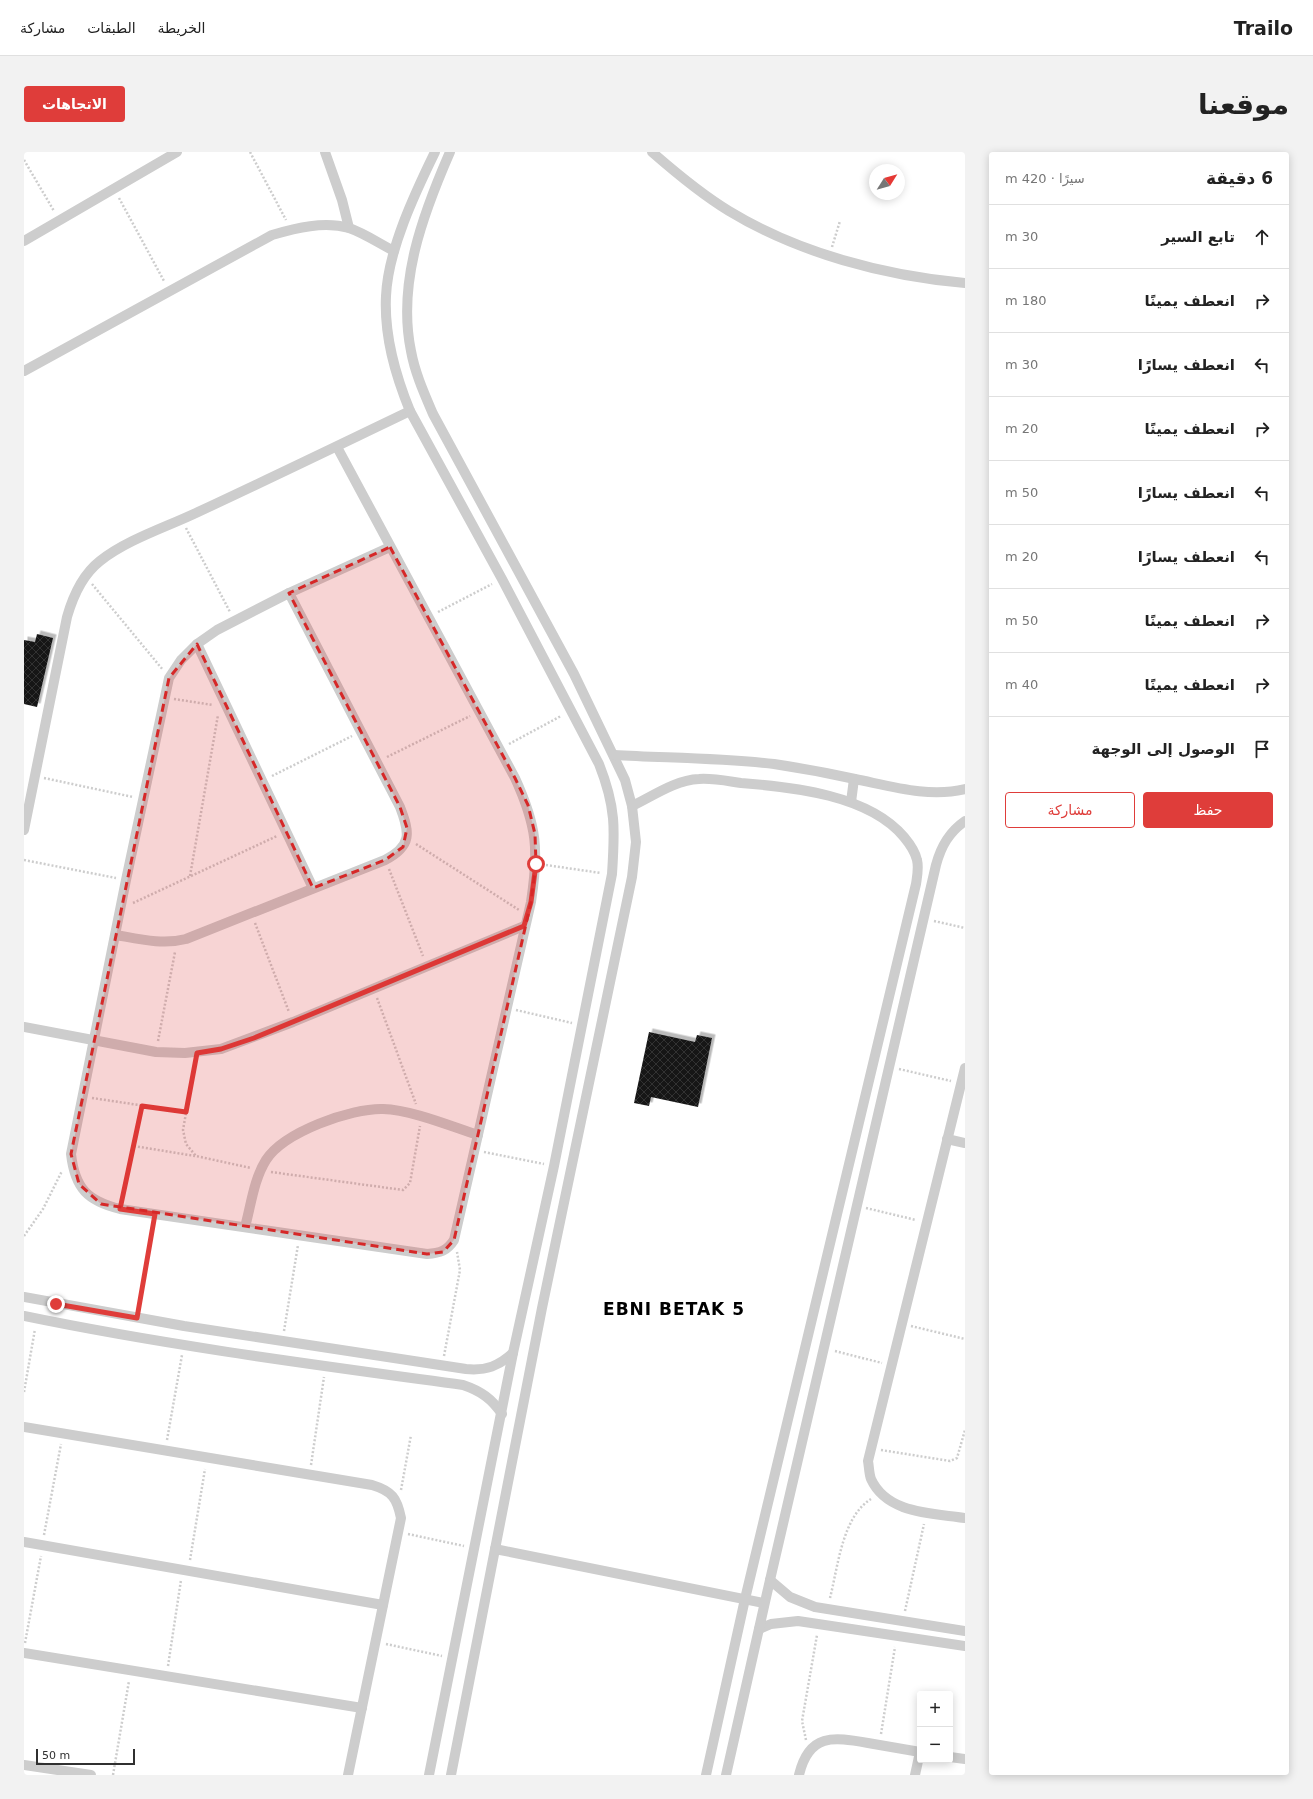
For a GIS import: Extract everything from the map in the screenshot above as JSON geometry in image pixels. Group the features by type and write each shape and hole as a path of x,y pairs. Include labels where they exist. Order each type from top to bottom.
{"street":[{"path":"24,241 177,152"},
{"path":"325,152 342,200 349,228"},
{"path":"430,1775 513,1353 554,1166 612,874 614,820 608,786 598,764 502,579 410,411 398,383 390,354 386,324 386,294 394,251 420,183 434,152"},
{"path":"450,152 437,182 414,251 408,284 407,318 411,351 419,383 433,414 574,674 614,755 625,780 632,806 636,842 632,877 541,1316 451,1775"},
{"path":"652,152 688,184 729,211 772,234 829,257 910,275 965,282"},
{"path":"24,371 272,235 291,229 310,226 349,228 394,251"},
{"path":"24,830 67,617 74,596 85,576 99,562 115,550 337,447 410,411"},
{"path":"337,447 500,749 528,805 535,834 536,864 531,902 524,926 454,1240 450,1247 443,1252 427,1254 120,1209 101,1204 89,1196 79,1184 73,1170 71,1154 116,936 126,880 170,678 182,660 198,644 234,620 390,546"},
{"path":"116,936 156,941 176,941 199,935 385,860 399,851 407,838 407,828 400,807 289,593"},
{"path":"198,644 313,888"},
{"path":"614,755 773,764 920,791 956,792 965,789"},
{"path":"632,806 674,784 699,779 770,785 851,802 880,815 898,830 910,845 917,860 918,870 916,884 745,1599 706,1775"},
{"path":"851,802 854,779"},
{"path":"726,1775 764,1603 934,874 940,851 947,838 956,827 965,821"},
{"path":"918,870 934,874"},
{"path":"24,1026 156,1052 197,1053 238,1044 524,926"},
{"path":"965,1068 890,1365 868,1460 871,1478 880,1493 894,1504 926,1512 965,1518"},
{"path":"245,1227 260,1170 276,1148 298,1133 336,1118 383,1109 405,1112 478,1135"},
{"path":"947,1139 965,1143"},
{"path":"24,1297 184,1326 466,1369 479,1370 492,1368 504,1362 513,1353"},
{"path":"24,1316 182,1344 322,1366 463,1385 486,1395 502,1414"},
{"path":"182,1344 184,1326"},
{"path":"321,1346 322,1366"},
{"path":"463,1385 466,1369"},
{"path":"792,1405 810,1408"},
{"path":"24,1427 310,1474 383,1488 392,1495 398,1504 401,1518 348,1775"},
{"path":"24,1542 383,1605"},
{"path":"495,1549 764,1603"},
{"path":"770,1580 790,1597 816,1607 965,1631"},
{"path":"816,1607 816,1624"},
{"path":"759,1629 785,1621 816,1624 965,1646"},
{"path":"24,1653 362,1708"},
{"path":"799,1775 802,1761 811,1749 823,1741 837,1738 917,1751"},
{"path":"953,1757 965,1759"},
{"path":"915,1775 918,1763"},
{"path":"24,1765 92,1775"}],"path":[{"path":"250,152 291,229"},
{"path":"24,160 59,221"},
{"path":"114,188 169,291"},
{"path":"829,257 840,221"},
{"path":"182,520 234,620"},
{"path":"85,576 170,678"},
{"path":"428,617 502,579"},
{"path":"165,698 220,706 221,694"},
{"path":"377,762 480,711"},
{"path":"500,749 570,711"},
{"path":"190,876 218,713"},
{"path":"262,780 361,731"},
{"path":"35,776 144,799"},
{"path":"121,908 287,831"},
{"path":"407,838 527,915"},
{"path":"24,860 126,880"},
{"path":"385,860 427,966"},
{"path":"536,864 612,874"},
{"path":"252,913 293,1022"},
{"path":"924,919 965,928"},
{"path":"156,1052 176,941"},
{"path":"134,1146 196,1156 260,1170 403,1190 410,1183 422,1117 373,988"},
{"path":"506,1007 582,1025"},
{"path":"196,1156 186,1144 183,1130 197,1053"},
{"path":"889,1067 961,1083"},
{"path":"83,1097 186,1112"},
{"path":"120,1209 142,1106"},
{"path":"474,1150 554,1166"},
{"path":"24,1236 43,1209 71,1154"},
{"path":"857,1206 926,1222"},
{"path":"137,1318 155,1214"},
{"path":"282,1341 300,1235"},
{"path":"442,1366 460,1270 454,1240"},
{"path":"24,1392 36,1318"},
{"path":"901,1324 965,1339"},
{"path":"166,1450 182,1344"},
{"path":"824,1348 890,1365"},
{"path":"310,1474 322,1366"},
{"path":"870,1448 954,1461 958,1458 965,1430"},
{"path":"24,1649 63,1433"},
{"path":"398,1504 411,1435"},
{"path":"167,1676 185,1570 207,1457"},
{"path":"827,1609 848,1525 856,1512 867,1501 880,1493"},
{"path":"903,1621 926,1512"},
{"path":"398,1532 475,1548"},
{"path":"811,1749 804,1736 802,1721 816,1624"},
{"path":"879,1745 896,1636"},
{"path":"376,1642 453,1658"},
{"path":"113,1775 130,1670"}],"highlighted area":[{"path":"390,547 515,778 528,805 535,834 536,864 531,902 454,1240 443,1252 427,1254 101,1204 79,1184 71,1154 169,678 197,644 313,888 385,860 403,847 407,828 400,807 289,593"}],"building":[{"path":"37,634 53,638 37,707 24,704 24,640 35,642"},
{"path":"649,1032 695,1042 697,1035 712,1038 698,1107 651,1097 649,1106 634,1103"}],"district":[{"name":"EBNI BETAK 5","path":"674,1309"}],"route":[{"path":"56,1304 137,1318 155,1214 120,1209 142,1106 186,1112 197,1053 221,1049 254,1038 524,926 531,902 536,864"}]}
